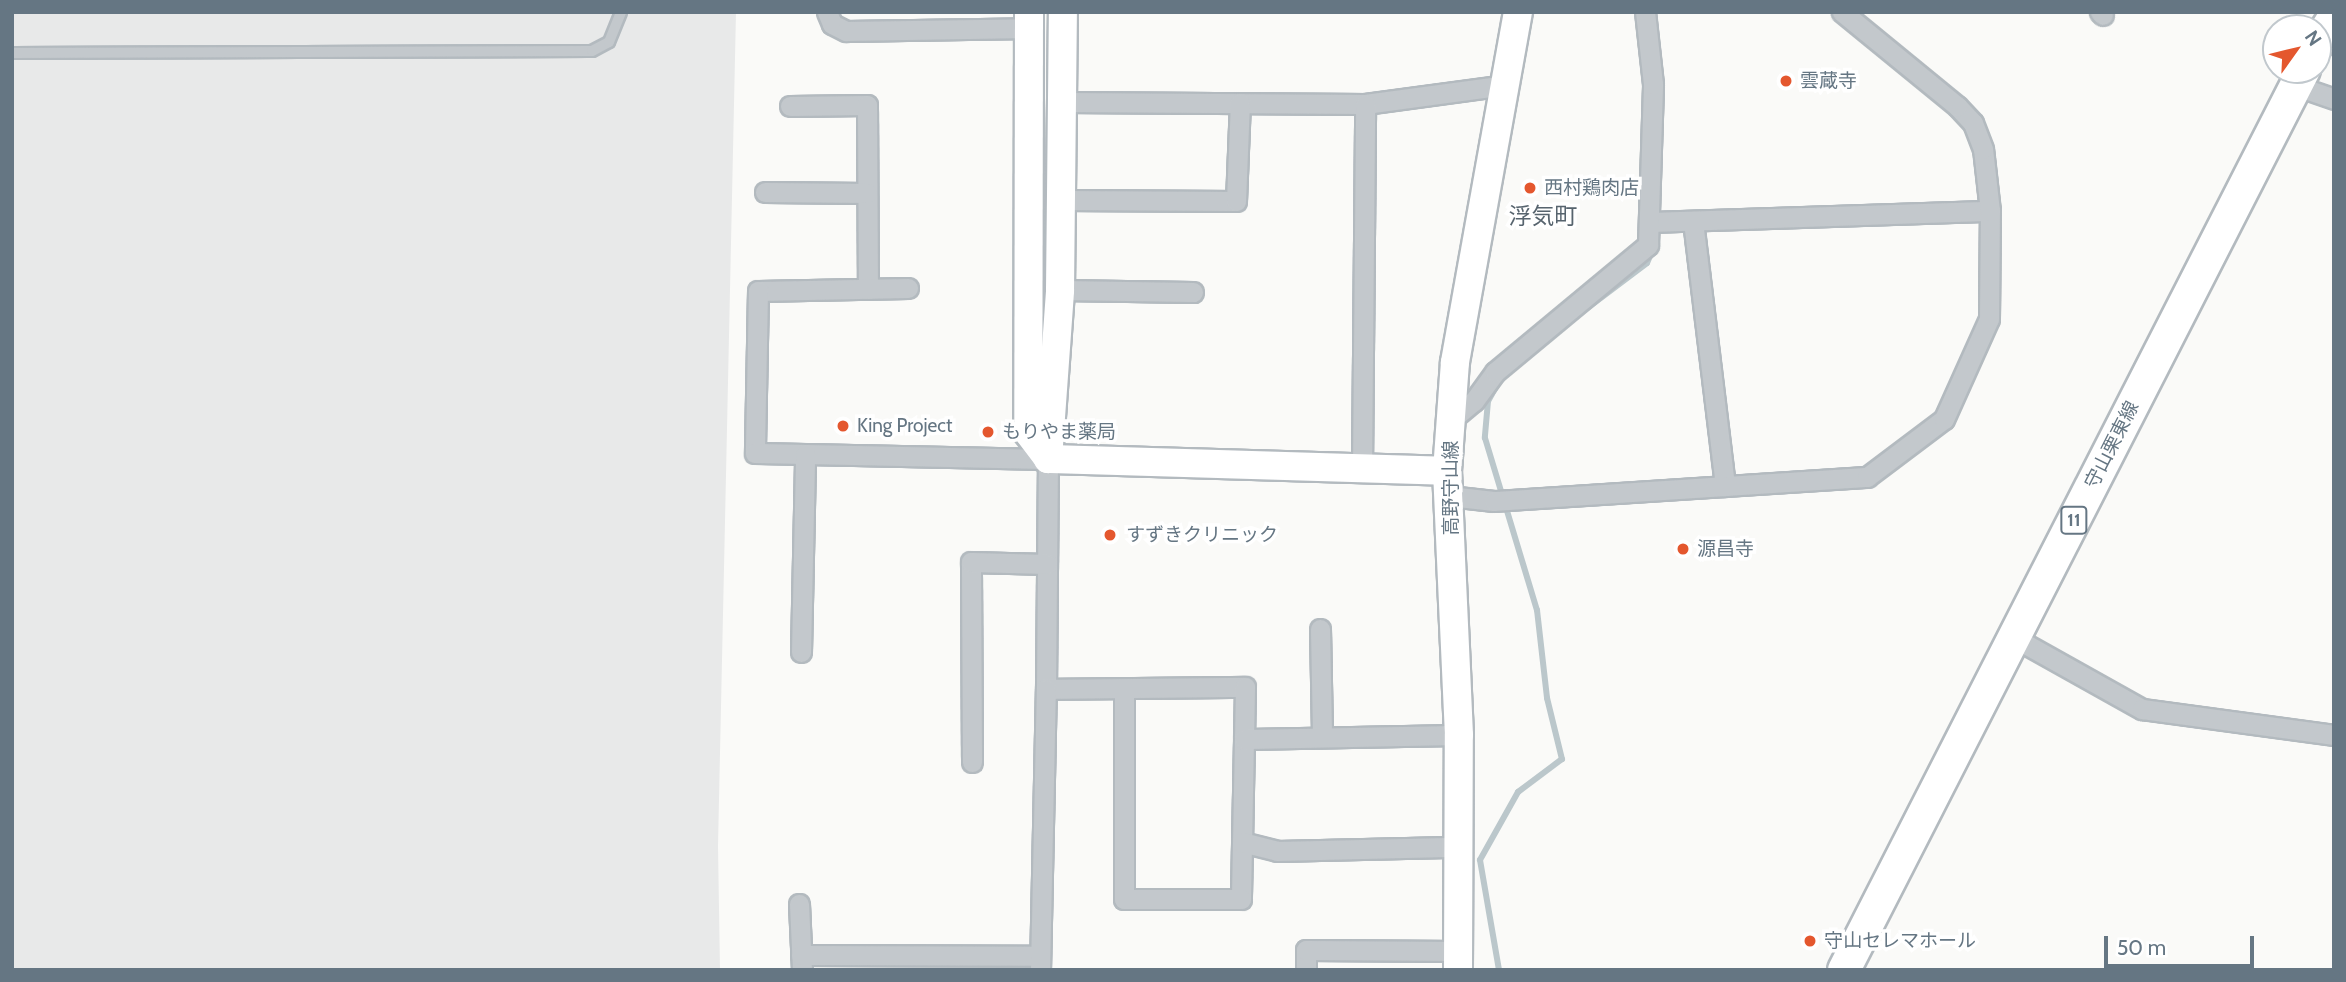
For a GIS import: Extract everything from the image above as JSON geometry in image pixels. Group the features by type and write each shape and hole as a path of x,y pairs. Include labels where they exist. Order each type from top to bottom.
{"main road":[{"name":"守山栗東線","path":"1844,970 2297,84"}],"street":[{"path":"827,12 832,24 846,31 948,20 1029,20 1028,432 1048,459"},
{"path":"799,904 802,962 1040,963 1048,459 1060,290 1063,12"},
{"path":"1451,419 1474,401 1496,373 1635,259 1648,245 1659,221 1653,83 1645,12"},
{"path":"908,288 758,291 755,453 1362,468 1448,483 1494,501 1867,477 1944,419 1989,319 1990,211 1983,149 1973,123 1845,13"},
{"name":"高野守山線","path":"1459,960 1459,735 1448,483 1451,419 1455,362 1505,85 1515,14"},
{"path":"1029,84 1063,93 1240,103 1365,104 1505,85"},
{"path":"2310,84 2334,99"},
{"path":"1060,200 1236,201 1240,103"},
{"path":"790,106 867,104 867,289"},
{"path":"1362,468 1365,104"},
{"path":"765,192 867,193"},
{"path":"1659,221 1990,211"},
{"path":"1693,221 1725,486"},
{"path":"1060,290 1193,292"},
{"path":"801,652 805,454"},
{"path":"972,762 971,562 1047,564"},
{"path":"1320,629 1322,737"},
{"path":"2013,637 2142,709 2334,735"},
{"path":"1046,688 1124,690 1245,687 1241,899 1124,899 1124,690"},
{"path":"1244,739 1459,735"},
{"path":"1242,842 1277,851 1459,847"},
{"path":"1306,970 1306,950 1459,960"}],"lane":[{"path":"12,53 592,51 609,42 621,12"}],"shaded area":[{"path":"12,12 736,12 718,846 720,970 12,970"}],"waterway":[{"path":"1582,312 1647,263 1652,251"},
{"path":"1497,385 1488,401 1485,438 1537,610 1547,698 1562,759 1518,792 1480,860 1499,970"}],"place":[{"name":"雲蔵寺","path":"1786,81"},
{"name":"西村鶏肉店","path":"1530,188"},
{"name":"King Project","path":"843,426"},
{"name":"もりやま薬局","path":"988,432"},
{"name":"すずきクリニック","path":"1110,535"},
{"name":"源昌寺","path":"1683,549"},
{"name":"守山セレマホール","path":"1810,941"}],"district":[{"name":"浮気町","path":"1543,216"}]}
